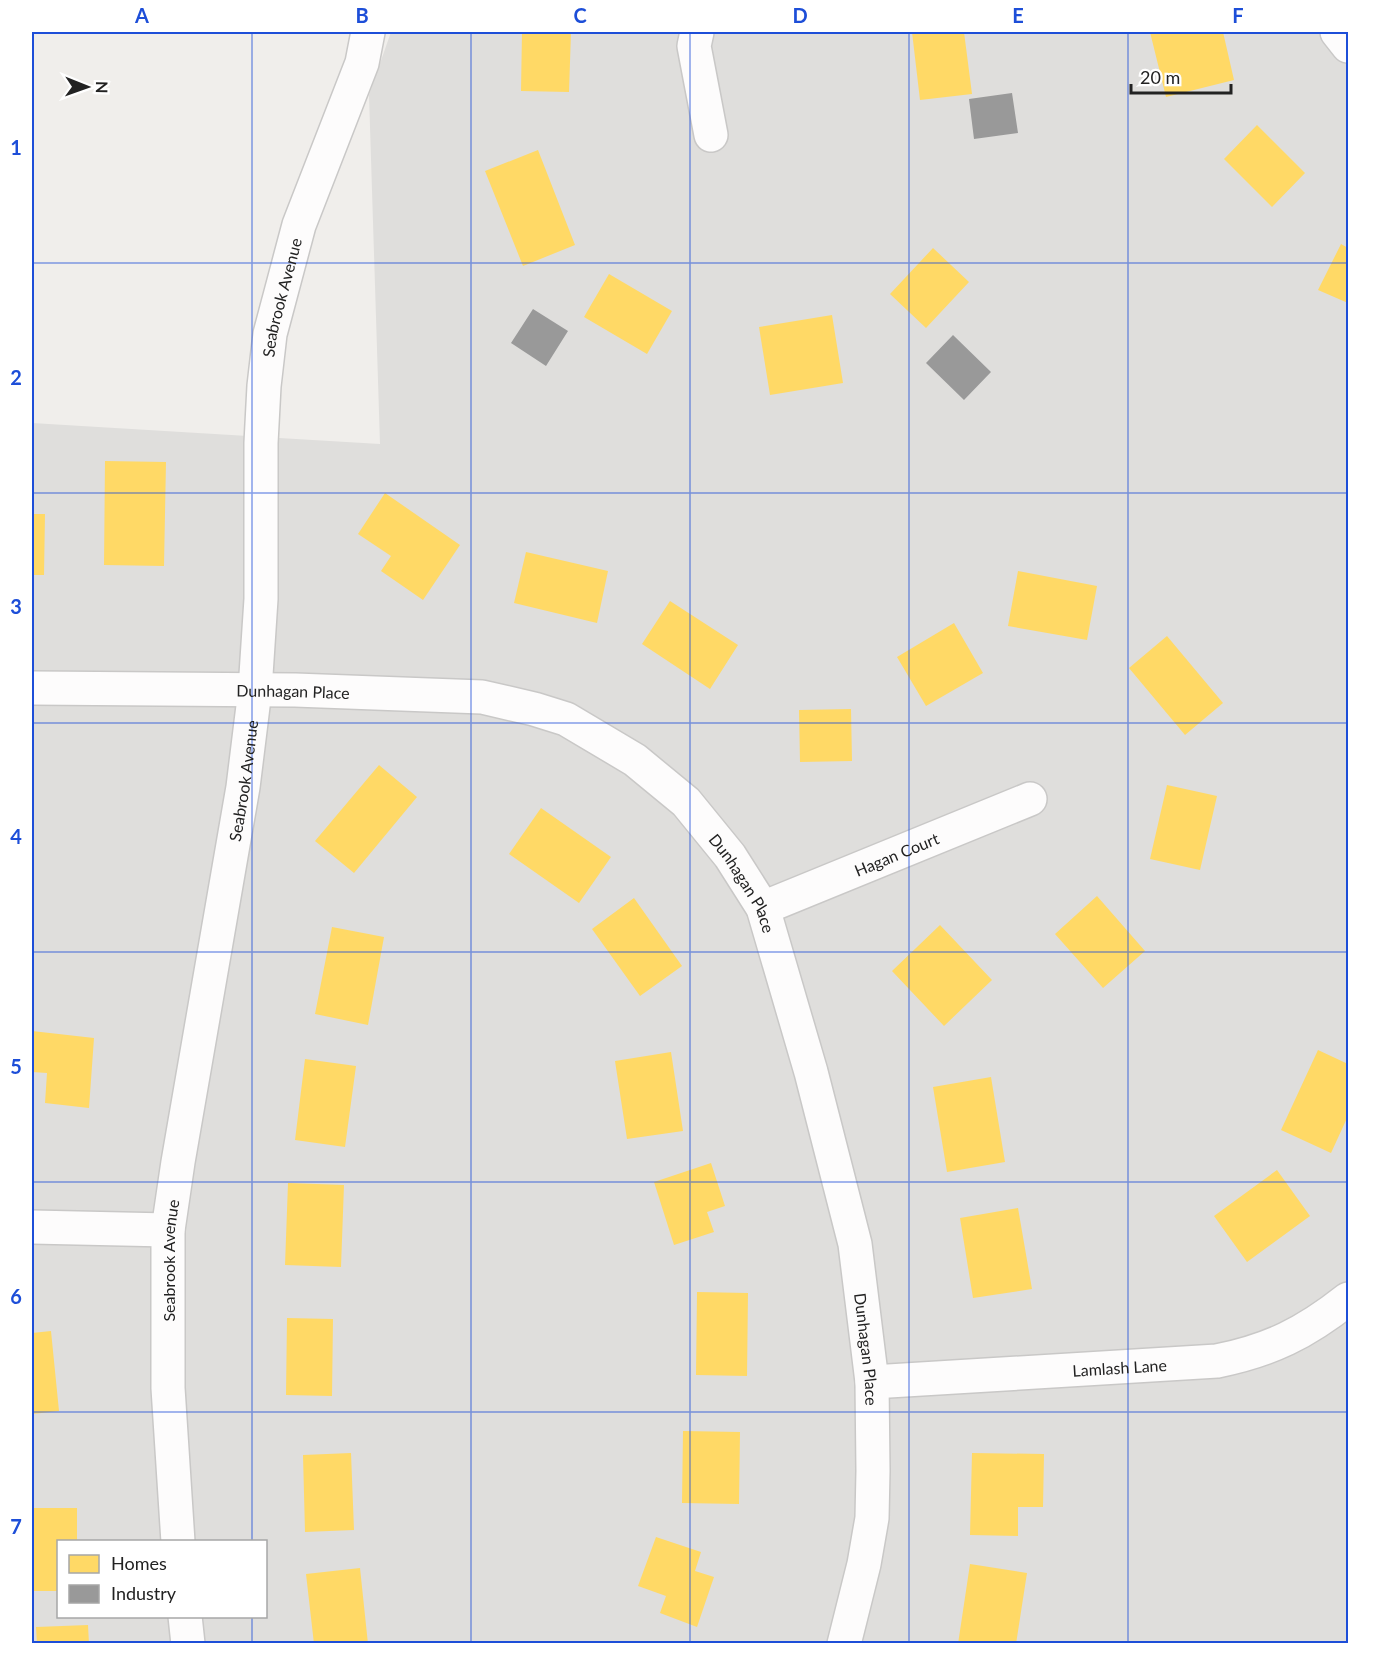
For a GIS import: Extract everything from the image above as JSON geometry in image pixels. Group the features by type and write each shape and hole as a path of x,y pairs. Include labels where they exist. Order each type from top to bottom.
{"street":[{"name":"Seabrook Avenue","path":"178,1540 168,1388 168,1230 243,787 255,690 261,599 261,444 270,334 299,225 362,63 368,32"},
{"path":"697,32 694,46 711,135"},
{"path":"1337,32 1348,46"},
{"name":"Dunhagan Place","path":"32,688 295,690 482,697 566,719 635,760 686,802 730,856 763,909 811,1072 855,1244 872,1382 872,1518 864,1564 844,1644"},
{"name":"Hagan Court","path":"763,909 1030,799"},
{"path":"32,1227 168,1230"},
{"name":"Lamlash Lane","path":"872,1382 1217,1361 1252,1354 1288,1340 1328,1315 1348,1299"},
{"path":"185,1618 188,1644"}],"shaded area":[{"path":"391,32 1348,32 1348,1643 32,1643 32,423 380,444 369,95"}],"building: Homes":[{"path":"522,32 571,32 569,92 521,91"},
{"path":"912,32 964,32 972,94 920,100"},
{"path":"1150,32 1223,32 1234,80 1166,97"},
{"path":"1257,125 1305,173 1272,207 1224,159"},
{"path":"538,150 575,245 523,266 485,171"},
{"path":"1341,244 1348,248 1348,303 1318,290"},
{"path":"933,248 969,282 926,328 890,294"},
{"path":"609,274 672,311 647,354 584,317"},
{"path":"832,315 843,383 770,395 759,327"},
{"path":"105,461 166,462 164,566 104,565"},
{"path":"385,493 460,545 423,600 381,571 391,556 358,534"},
{"path":"32,514 45,514 44,575 32,575"},
{"path":"526,552 608,571 597,623 514,603"},
{"path":"1018,571 1097,586 1087,640 1008,626"},
{"path":"670,601 738,645 710,689 642,644"},
{"path":"954,623 983,673 926,706 897,657"},
{"path":"1167,636 1223,703 1185,735 1129,668"},
{"path":"851,709 852,761 800,762 799,710"},
{"path":"379,765 417,797 354,873 315,841"},
{"path":"1167,785 1217,796 1200,870 1150,859"},
{"path":"32,794 34,794 34,844 32,844"},
{"path":"541,808 611,857 579,903 509,854"},
{"path":"1097,896 1145,951 1103,988 1055,934"},
{"path":"634,898 682,966 640,996 592,929"},
{"path":"940,925 992,980 944,1026 892,971"},
{"path":"332,927 384,937 368,1025 315,1014"},
{"path":"32,1031 94,1038 89,1108 45,1103 47,1073 32,1072"},
{"path":"1318,1050 1348,1064 1348,1116 1331,1153 1281,1130"},
{"path":"671,1052 683,1131 627,1139 615,1061"},
{"path":"305,1059 356,1066 345,1147 295,1140"},
{"path":"991,1077 1005,1162 947,1172 933,1087"},
{"path":"711,1163 725,1206 707,1212 714,1232 674,1245 654,1182"},
{"path":"1277,1170 1310,1216 1247,1262 1214,1216"},
{"path":"288,1183 344,1185 341,1267 285,1265"},
{"path":"1018,1208 1032,1289 973,1298 960,1218"},
{"path":"697,1292 748,1293 747,1376 696,1375"},
{"path":"287,1318 333,1319 332,1396 286,1395"},
{"path":"51,1331 59,1411 32,1414 32,1333"},
{"path":"683,1431 740,1432 739,1504 682,1503"},
{"path":"351,1453 354,1530 305,1532 303,1455"},
{"path":"972,1453 1044,1454 1043,1507 1018,1507 1018,1536 970,1535"},
{"path":"32,1508 77,1508 77,1540 57,1540 57,1591 32,1591"},
{"path":"656,1537 701,1552 695,1571 714,1577 697,1627 660,1613 666,1596 638,1586"},
{"path":"970,1564 1027,1573 1016,1644 958,1644"},
{"path":"360,1568 368,1644 314,1644 306,1574"},
{"path":"88,1625 89,1644 37,1644 36,1627"}],"building: Industry":[{"path":"1012,93 1018,133 974,139 969,99"},
{"path":"533,309 568,331 546,366 511,343"},
{"path":"953,335 991,372 964,400 926,363"}]}
